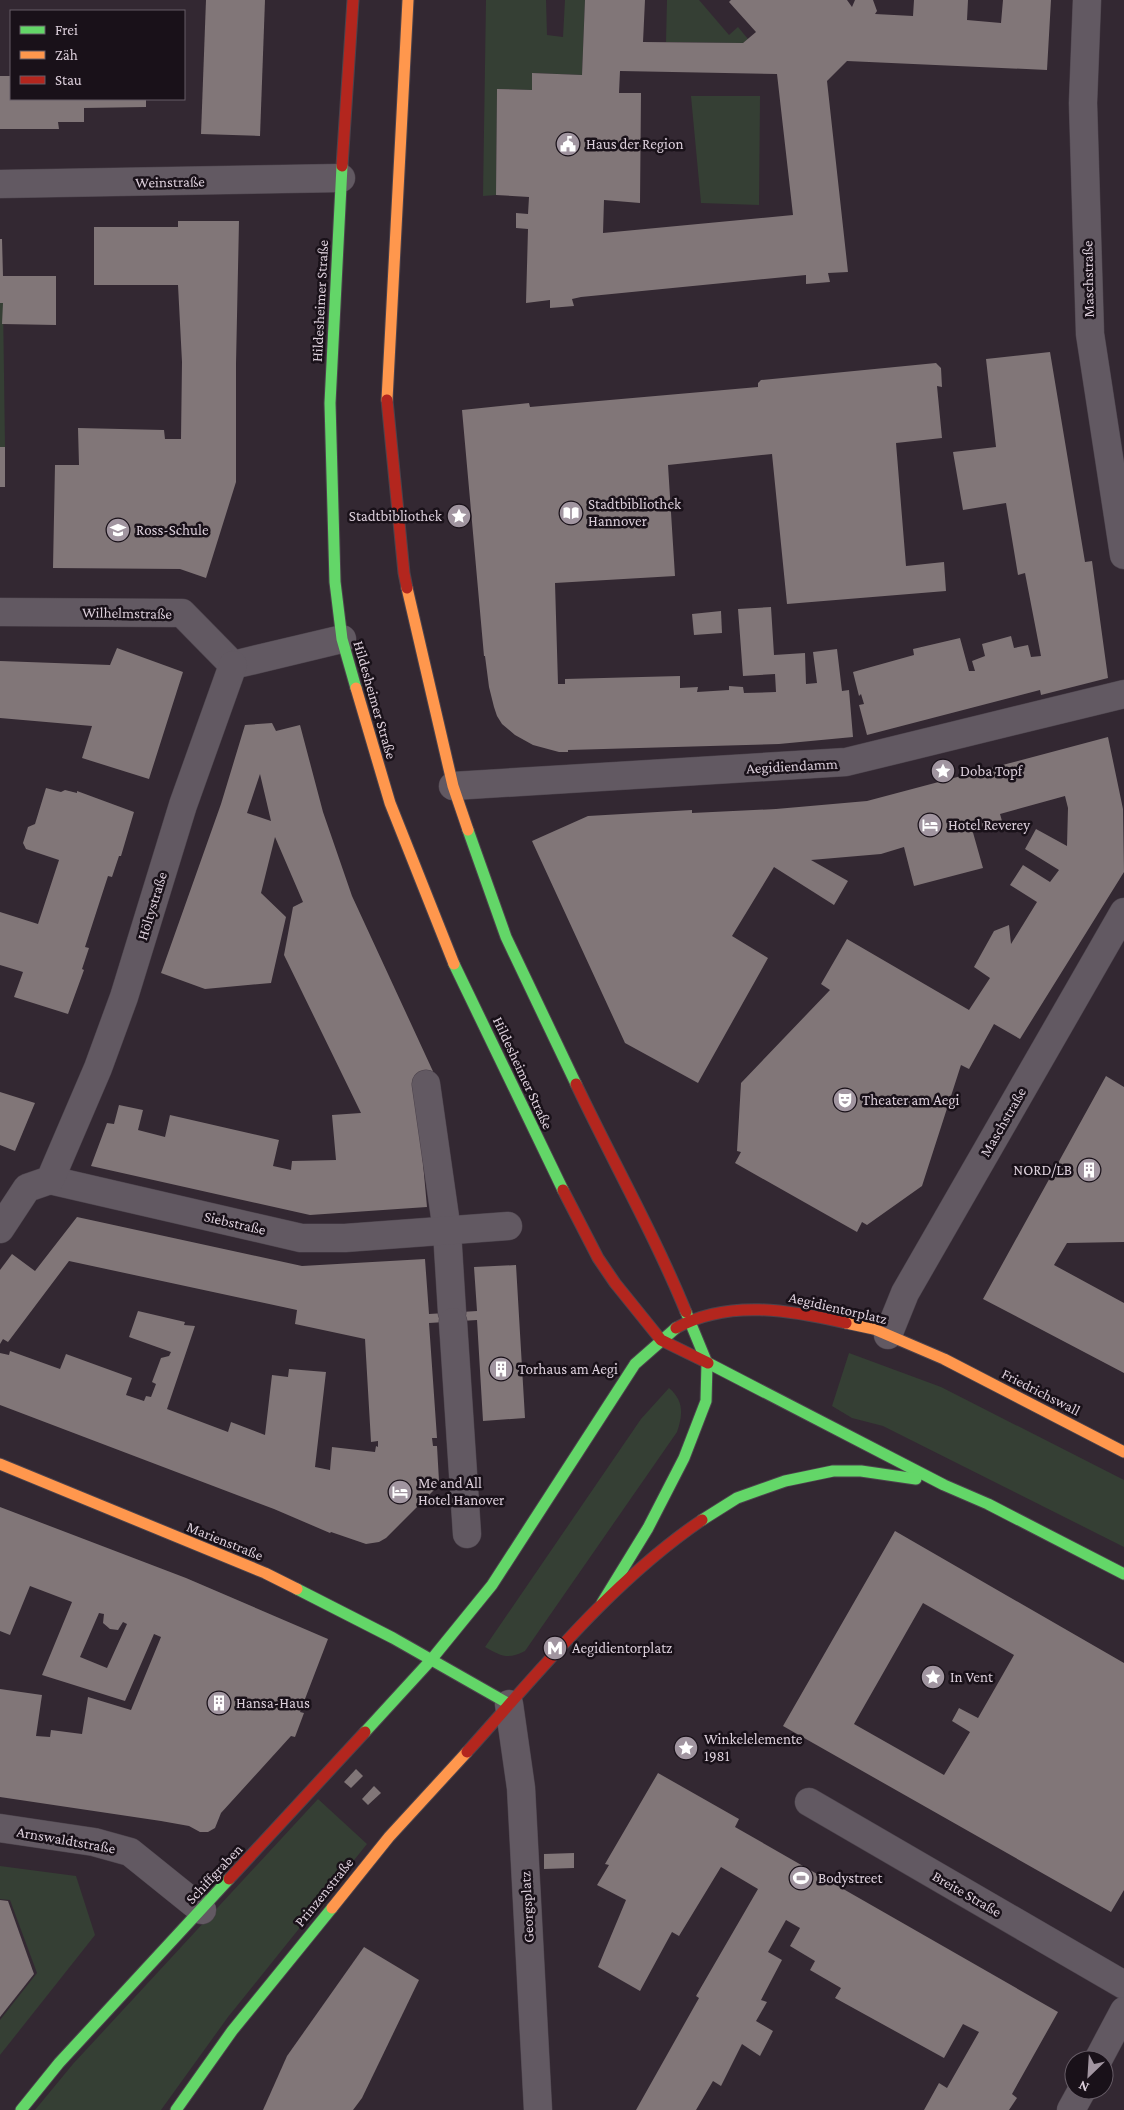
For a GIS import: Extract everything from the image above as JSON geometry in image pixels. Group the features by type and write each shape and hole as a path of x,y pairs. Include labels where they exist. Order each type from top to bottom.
{"main road":[{"name":"Hildesheimer Straße","path":"353,0 341,178 330,403 335,582 342,639 390,803 447,949 552,1169 598,1258 661,1340"},
{"path":"408,0 387,406 404,573 453,786 506,937 614,1164 664,1259 691,1320 707,1363 706,1401 684,1458 648,1528 602,1602"},
{"name":"Aegidientorplatz","path":"431,1660 492,1585 635,1364 676,1328 691,1320 727,1311 775,1309 874,1329 944,1359"},
{"path":"661,1340 746,1381 944,1485 988,1504 1124,1574"},
{"name":"Friedrichswall","path":"944,1359 1124,1452"},
{"name":"Marienstraße","path":"0,1464 265,1573 393,1638 431,1660"},
{"path":"431,1660 509,1704 602,1602 669,1542 737,1498 784,1481 833,1471 861,1471 901,1476 944,1485"},
{"name":"Schiffgraben","path":"22,2110 59,2063 431,1660"},
{"name":"Prinzenstraße","path":"176,2110 232,2031 336,1900 389,1837 509,1704"}],"street":[{"name":"Maschstraße","path":"1087,0 1083,103 1090,334 1124,555"},
{"name":"Weinstraße","path":"0,184 341,178"},
{"name":"Wilhelmstraße","path":"0,612 182,614 233,665"},
{"path":"233,665 342,639"},
{"name":"Höltystraße","path":"50,1180 94,1076 124,997 183,805 233,665"},
{"name":"Aegidiendamm","path":"453,786 846,762 1124,694"},
{"name":"Maschstraße","path":"888,1335 905,1294 1124,912"},
{"path":"426,1084 435,1231 453,1317 467,1534"},
{"path":"0,1229 27,1188 50,1180"},
{"name":"Siebstraße","path":"50,1180 301,1238 345,1238 508,1226"},
{"name":"Georgsplatz","path":"509,1704 521,1788 538,2110"},
{"name":"Breite Straße","path":"809,1802 1124,1985"},
{"name":"Arnswaldtstraße","path":"0,1828 94,1842 130,1852 202,1910"},
{"path":"1103,2050 1124,2011"}],"green space":[{"path":"486,0 546,0 547,35 563,37 565,0 585,0 582,75 533,73 532,90 497,89 496,195 483,196"},
{"path":"667,0 699,0 729,35 738,27 748,39 743,43 666,42"},
{"path":"691,96 760,96 759,205 701,203"},
{"path":"0,303 3,303 5,447 0,447"},
{"path":"849,1353 941,1387 1124,1480 1124,1547 883,1426 852,1418 832,1406"},
{"path":"669,1388 680,1403 681,1408 677,1432 525,1651 505,1656 485,1647 641,1419"},
{"path":"318,1799 367,1844 228,2017 161,2110 35,2110 73,2064"},
{"path":"0,1866 76,1876 95,1935 0,2055 0,2020 37,1973 10,1900 0,1899"}],"building":[{"path":"206,0 265,0 260,136 201,134"},
{"name":"Haus der Region","path":"585,0 645,0 643,42 743,43 756,32 729,2 731,0 847,0 852,7 855,0 873,0 877,11 875,14 913,16 914,0 968,0 967,20 1001,23 1003,0 1051,0 1047,70 847,61 827,81 848,272 828,273 830,282 806,284 806,275 581,297 572,299 574,306 550,308 550,300 526,303 528,229 516,228 516,213 528,214 529,197 496,195 497,89 532,90 532,73 582,75","holes":["620,71 777,74 793,215 603,233 604,200 640,203 641,93 619,93"]},
{"path":"0,76 10,76 10,100 146,100 146,107 84,108 84,122 58,122 59,129 0,129"},
{"path":"178,221 239,221 236,482 206,578 180,569 53,568 55,465 79,465 78,428 164,430 165,439 181,439 182,362 178,285 94,285 94,227 178,227"},
{"path":"0,239 2,239 3,276 56,276 56,325 2,324 3,303 0,303"},
{"path":"1050,352 1085,562 1092,561 1108,678 1041,695 1040,690 867,735 859,705 864,704 861,694 859,696 853,672 914,655 913,649 960,638 969,671 975,671 972,661 985,656 982,644 1011,636 1014,648 1028,645 1031,657 1041,656 1025,573 1018,575 1006,503 963,510 953,452 996,447 986,359"},
{"path":"936,363 941,368 942,387 937,386 942,438 896,443 906,566 944,562 946,591 787,604 772,454 668,465 675,576 555,583 558,684 565,684 565,679 680,676 680,688 698,687 697,692 729,690 729,686 743,687 744,693 776,692 775,674 743,676 738,609 771,607 774,655 805,653 806,684 817,683 813,652 837,649 842,691 849,690 853,737 779,744 568,750 568,752 559,752 533,745 515,735 502,724 494,707 484,656 462,410 529,403 530,407 758,387 758,383 761,380"},
{"path":"0,447 5,447 5,487 0,487"},
{"path":"721,611 722,633 694,635 692,614"},
{"path":"117,648 183,672 149,779 82,758 92,726 0,718 0,661 110,665"},
{"path":"272,723 276,731 300,725 323,812 352,896 437,1080 418,1108 427,1207 310,1215 91,1166 107,1123 114,1124 119,1105 143,1110 138,1130 165,1137 170,1115 279,1140 273,1166 291,1170 292,1161 336,1160 332,1115 361,1113 284,955 293,907 303,902 275,837 261,893 286,917 271,983 205,989 161,973 221,804 245,725","holes":["260,774 271,821 247,813"]},
{"path":"1108,737 1123,809 1124,872 1020,1039 994,1024 969,1069 961,1065 922,1186 867,1225 862,1222 857,1232 735,1163 741,1152 737,1151 741,1083 830,990 821,984 847,939 969,1010 990,978 974,967 994,931 1009,925 1011,944 1037,902 1010,885 1023,865 1050,882 1059,870 1025,849 1036,829 1067,846 1068,808 1065,796 1000,814 1002,821 972,829 983,868 914,886 904,847 881,854 811,860 848,881 834,905 774,867 732,936 768,958 698,1083 625,1043 532,841 588,816 692,810 692,813 776,809 867,801"},
{"path":"46,788 61,792 65,790 77,793 77,791 134,812 121,856 119,856 112,877 108,876 85,947 89,948 82,969 84,970 68,1014 14,997 23,972 0,965 0,912 38,924 59,860 26,849 23,843 28,827 35,824"},
{"name":"NORD/LB","path":"1106,1076 1124,1087 1124,1242 1067,1243 1054,1265 1124,1303 1124,1373 983,1299"},
{"path":"0,1092 35,1103 15,1151 0,1145"},
{"path":"77,1217 302,1266 425,1259 429,1314 477,1311 474,1267 516,1265 525,1418 483,1421 477,1320 429,1323 437,1438 432,1438 433,1446 437,1446 439,1481 442,1482 386,1538 379,1542 366,1544 330,1533 274,1509 0,1405 0,1353 9,1355 10,1351 60,1369 66,1354 132,1378 126,1395 144,1401 146,1396 151,1397 156,1384 152,1382 161,1358 169,1356 171,1352 129,1337 138,1311 185,1322 184,1325 195,1326 167,1409 228,1432 231,1422 265,1435 272,1375 288,1377 289,1369 326,1372 315,1467 330,1470 332,1447 375,1452 376,1446 378,1447 378,1441 371,1442 365,1339 295,1324 297,1310 69,1261 8,1342 3,1339 0,1344 0,1270 12,1254 35,1271"},
{"name":"Hansa-Haus","path":"0,1507 186,1578 328,1639 300,1712 304,1713 295,1737 291,1736 221,1813 215,1828 208,1832 200,1832 189,1826 161,1821 0,1797 0,1689 42,1695 36,1736 50,1737 51,1730 82,1734 88,1697 131,1710 161,1637 154,1634 125,1701 42,1675 72,1602 30,1586 10,1635 0,1631","holes":["99,1613 104,1614 103,1623 110,1629 118,1630 123,1622 127,1624 107,1668 80,1657"]},
{"path":"895,1531 1124,1663 1124,1890 1111,1912 783,1726","holes":["923,1603 1014,1655 978,1718 959,1708 952,1721 970,1732 944,1775 854,1724"]},
{"path":"356,1769 363,1776 351,1788 344,1782"},
{"path":"658,1773 739,1819 735,1827 1058,2012 1012,2094 1017,2098 1009,2110 924,2110 939,2083 947,2088 979,2032 963,2024 944,2058 835,1998 841,1988 810,1970 815,1961 790,1946 800,1928 786,1920 768,1952 782,1960 761,2000 767,2002 756,2021 773,2031 760,2056 742,2044 721,2086 713,2081 696,2110 636,2110 699,1998 696,1996 758,1889 721,1867 679,1936 672,1932 640,1991 598,1967 626,1900 597,1885 609,1865 605,1864"},
{"path":"374,1786 381,1793 368,1805 362,1799"},
{"path":"574,1853 574,1868 544,1869 544,1854"},
{"path":"0,1900 8,1901 34,1974 0,2017"},
{"path":"364,1947 419,1980 362,2098 353,2110 263,2110 287,2056"}],"traffic: fast":[{"path":"342,166 330,403 335,582 342,639 356,688"},
{"path":"468,830 506,937 576,1084"},
{"path":"454,964 563,1190"},
{"path":"602,1603 648,1528 684,1458 706,1401 707,1363 686,1312"},
{"path":"365,1732 431,1660 492,1585 635,1364 676,1328"},
{"path":"708,1363 944,1485 988,1504 1124,1574"},
{"path":"702,1520 737,1498 785,1481 833,1471 861,1471 916,1479"},
{"path":"297,1589 393,1638 509,1704"},
{"path":"21,2110 59,2063 229,1879"},
{"path":"176,2110 232,2031 332,1908"}],"traffic: slow":[{"path":"387,400 408,0"},
{"path":"407,588 453,786 468,830"},
{"path":"356,688 390,803 454,964"},
{"path":"846,1323 874,1329 944,1359 1124,1452"},
{"path":"0,1464 265,1573 297,1589"},
{"path":"332,1908 389,1837 467,1752"}],"traffic: jam":[{"path":"342,166 353,0"},
{"path":"387,400 407,588"},
{"path":"576,1084 647,1226 686,1312"},
{"path":"563,1190 598,1258 615,1283 661,1340 708,1363"},
{"path":"676,1328 696,1319 738,1310 781,1311 846,1323"},
{"path":"467,1752 549,1659 607,1599 669,1544 702,1520"},
{"path":"229,1879 365,1732"}],"place":[{"name":"Haus der Region","path":"568,144"},
{"name":"Stadtbibliothek Hannover","path":"571,513"},
{"name":"Stadtbibliothek","path":"459,516"},
{"name":"Ross-Schule","path":"118,530"},
{"name":"Doba Topf","path":"943,771"},
{"name":"Hotel Reverey","path":"930,825"},
{"name":"Theater am Aegi","path":"845,1100"},
{"name":"NORD/LB","path":"1089,1170"},
{"name":"Torhaus am Aegi","path":"501,1369"},
{"name":"Me and All Hotel Hanover","path":"400,1492"},
{"name":"Aegidientorplatz","path":"555,1648"},
{"name":"In Vent","path":"933,1677"},
{"name":"Hansa-Haus","path":"219,1703"},
{"name":"Winkelelemente 1981","path":"686,1748"},
{"name":"Bodystreet","path":"801,1878"}]}
